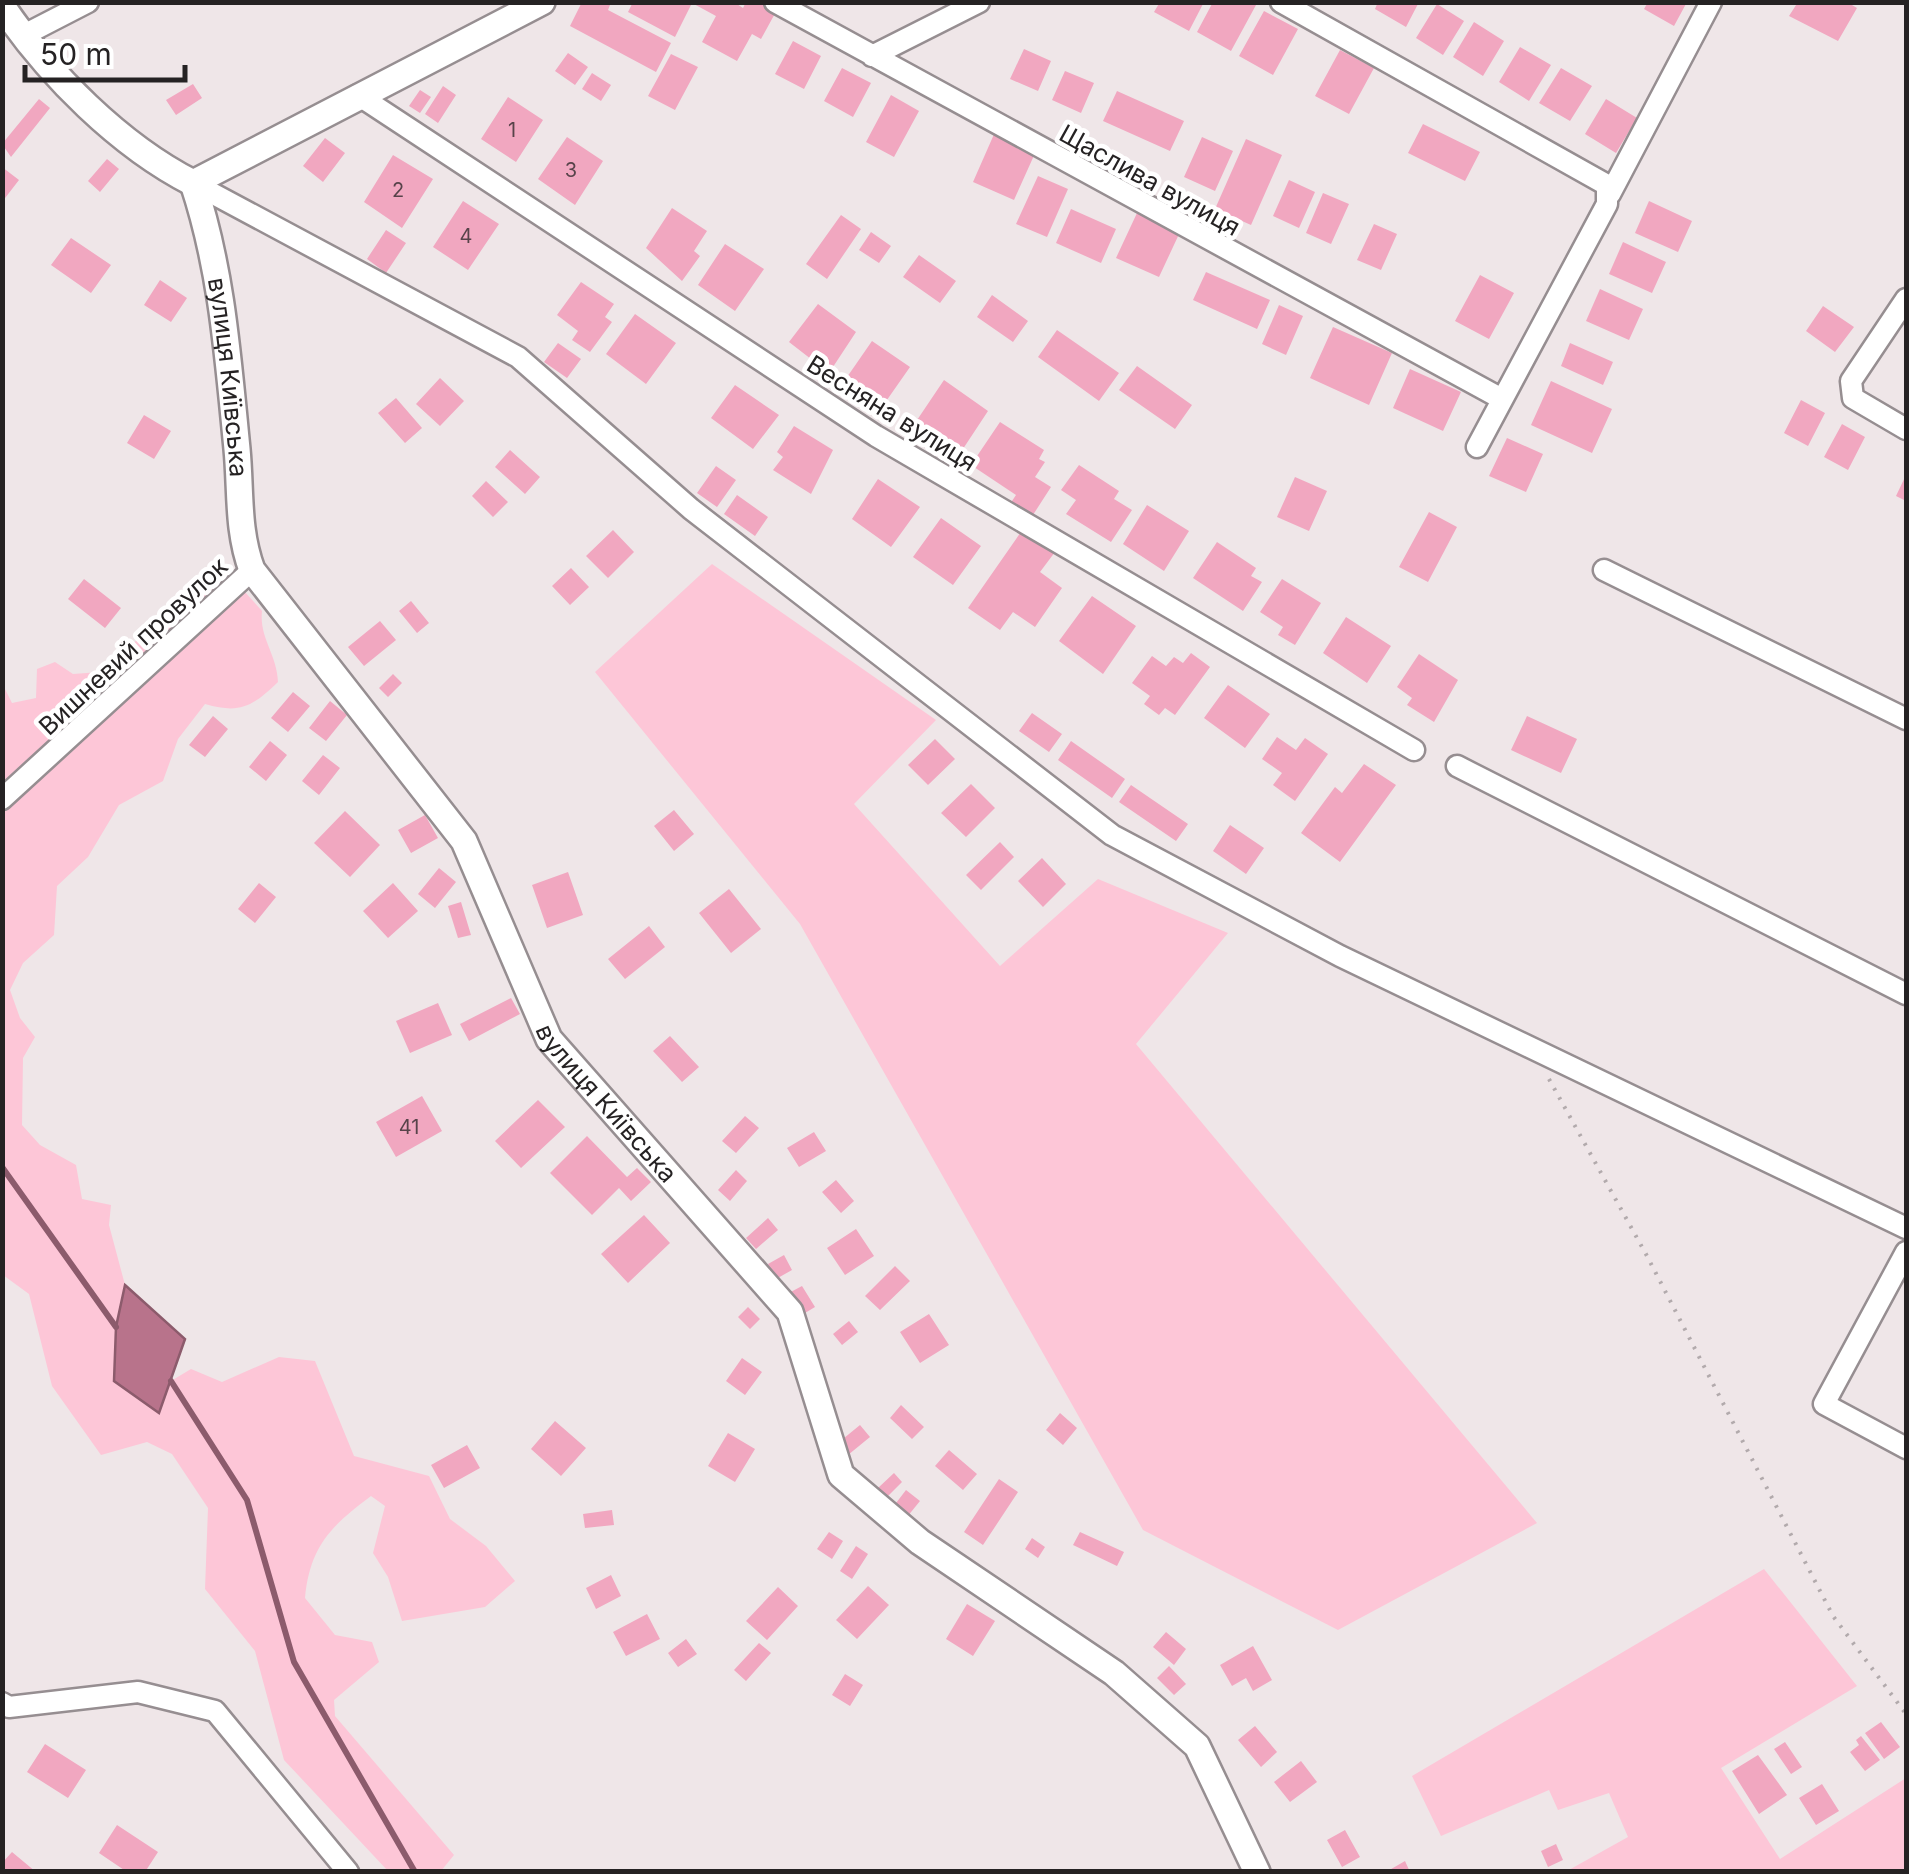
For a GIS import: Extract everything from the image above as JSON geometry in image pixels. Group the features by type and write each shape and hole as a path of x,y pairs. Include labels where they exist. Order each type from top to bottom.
{"street":[{"path":"24,35 88,2"},
{"path":"193,184 542,2"},
{"name":"Щаслива вулиця","path":"775,2 1502,400"},
{"path":"872,56 979,2"},
{"path":"1281,2 1607,185 1610,194"},
{"path":"1476,447 1711,2"},
{"path":"3,9 88,104 144,153 193,184 518,357 691,509 1112,835 1340,956 1906,1228"},
{"name":"Весняна вулиця","path":"358,95 876,436 1414,750"},
{"name":"вулиця Київська","path":"193,184 219,275 240,480 240,539 252,570 464,841 549,1039 790,1312 841,1475 920,1542 1114,1673 1197,1746 1257,1872"},
{"path":"1906,300 1850,381 1850,389 1853,398 1906,429"},
{"name":"Вишневий провулок","path":"2,799 252,570"},
{"path":"1604,570 1906,719"},
{"path":"1457,766 1906,994"},
{"path":"1906,1252 1824,1404 1906,1448"},
{"path":"2,1703 9,1707 138,1692 215,1711 348,1872"}],"path":[{"path":"1532,1049 1648,1256 1833,1616 1906,1714"}],"shaded area":[{"path":"712,564 936,720 854,804 1000,966 1098,879 1228,933 1136,1044 1537,1523 1338,1630 1143,1530 800,924 595,672"},
{"path":"204,582 220,592 245,592 262,611 263,630 278,682 245,706 205,704 178,739 163,781 119,805 88,857 57,886 54,935 23,963 10,990 20,1018 35,1037 23,1058 22,1125 40,1145 76,1165 82,1199 111,1205 109,1225 125,1285 116,1327 159,1413 171,1381 191,1369 222,1382 279,1357 315,1361 354,1456 429,1476 450,1519 486,1546 515,1581 485,1607 402,1621 388,1577 373,1553 385,1506 371,1496 334,1528 312,1564 305,1598 335,1635 372,1642 379,1662 334,1700 335,1716 454,1855 441,1871 388,1871 284,1760 255,1651 205,1589 208,1508 172,1454 147,1442 101,1455 52,1386 29,1294 3,1275 2,683 12,703 36,698 37,669 55,662 73,674 100,672"},
{"path":"125,1285 185,1339 159,1413 114,1381 116,1327"},
{"path":"1764,1569 1857,1686 1721,1768 1780,1859 1906,1778 1906,1871 1567,1871 1628,1837 1609,1793 1558,1810 1549,1790 1441,1836 1412,1776"}],"building":[{"path":"582,2 605,2 610,5 608,10 671,43 656,72 570,26"},
{"path":"633,2 734,2 743,8 746,2 768,2 778,8 761,39 752,34 737,61 702,42 716,16 692,3 675,37 628,12"},
{"path":"1160,2 1204,2 1189,31 1154,12"},
{"path":"1213,2 1256,5 1231,51 1197,32"},
{"path":"1378,2 1419,2 1406,27 1375,9"},
{"path":"1648,2 1687,2 1674,26 1644,9"},
{"path":"1798,2 1847,2 1857,8 1838,41 1789,16"},
{"path":"1437,4 1464,21 1443,55 1416,38"},
{"path":"1264,11 1298,29 1273,75 1239,56"},
{"path":"1474,22 1504,41 1483,76 1453,57"},
{"path":"793,41 821,56 804,89 775,74"},
{"path":"1520,47 1551,65 1529,101 1499,82"},
{"path":"1024,49 1051,61 1038,91 1010,79"},
{"path":"1340,50 1374,68 1349,114 1315,96"},
{"path":"568,53 588,67 575,85 555,71"},
{"path":"671,54 698,67 675,110 648,96"},
{"path":"842,68 871,83 853,117 824,101"},
{"path":"1561,68 1592,86 1570,121 1539,103"},
{"path":"1065,71 1094,83 1081,113 1052,100"},
{"path":"592,73 611,85 601,101 582,89"},
{"path":"193,84 202,98 176,115 166,100"},
{"path":"443,86 456,95 438,123 425,114"},
{"path":"420,90 431,97 420,113 409,106"},
{"path":"1117,91 1184,121 1170,151 1103,121"},
{"path":"891,95 919,111 894,157 866,142"},
{"path":"508,97 543,120 516,162 481,139"},
{"path":"39,99 50,108 11,157 2,144"},
{"path":"1606,99 1637,118 1616,153 1585,134"},
{"path":"1423,124 1480,152 1465,181 1408,153"},
{"path":"995,132 1036,151 1014,200 973,182"},
{"path":"567,137 603,161 575,205 538,179"},
{"path":"1202,137 1233,151 1215,191 1184,177"},
{"path":"325,138 345,153 323,182 303,166"},
{"path":"1246,139 1282,155 1251,225 1215,209"},
{"path":"393,155 433,179 402,228 364,202"},
{"path":"107,159 119,169 100,192 88,181"},
{"path":"2,167 19,180 2,202"},
{"path":"1038,176 1068,189 1047,237 1016,224"},
{"path":"1289,180 1315,192 1299,228 1273,216"},
{"path":"1323,193 1349,204 1331,244 1306,233"},
{"path":"463,201 499,224 468,270 433,247"},
{"path":"1649,201 1692,221 1678,252 1635,233"},
{"path":"672,208 707,231 694,251 700,256 682,281 646,248"},
{"path":"1071,209 1116,229 1101,263 1056,243"},
{"path":"1137,213 1180,232 1159,277 1116,258"},
{"path":"841,215 861,229 827,279 806,264"},
{"path":"1374,224 1397,234 1381,270 1357,260"},
{"path":"386,230 406,243 386,273 367,259"},
{"path":"871,232 891,246 879,263 859,250"},
{"path":"71,238 111,265 91,293 51,265"},
{"path":"1623,242 1666,262 1652,293 1609,274"},
{"path":"725,244 764,269 735,311 698,285"},
{"path":"919,255 956,281 940,303 903,277"},
{"path":"1206,272 1270,300 1257,329 1193,300"},
{"path":"1480,275 1514,293 1489,339 1455,321"},
{"path":"160,280 187,298 171,322 144,305"},
{"path":"581,282 614,304 605,317 612,322 590,352 572,340 578,331 557,315"},
{"path":"1600,289 1643,309 1629,340 1586,321"},
{"path":"992,295 1028,321 1013,342 977,317"},
{"path":"818,304 856,332 829,373 789,342"},
{"path":"1279,305 1303,316 1286,355 1262,344"},
{"path":"1823,306 1854,327 1835,352 1806,331"},
{"path":"635,314 676,343 646,384 606,354"},
{"path":"1333,327 1392,353 1369,405 1310,378"},
{"path":"1057,330 1119,373 1099,401 1038,357"},
{"path":"872,341 910,367 882,407 845,380"},
{"path":"558,343 581,359 567,378 544,362"},
{"path":"1570,343 1613,362 1603,385 1561,366"},
{"path":"1137,366 1192,405 1175,429 1119,390"},
{"path":"1410,369 1461,392 1443,431 1393,408"},
{"path":"440,378 464,401 440,426 416,404"},
{"path":"944,380 988,411 955,461 911,429"},
{"path":"1551,381 1612,409 1592,453 1531,425"},
{"path":"735,385 779,415 753,449 711,418"},
{"path":"396,398 422,428 405,443 378,413"},
{"path":"1801,400 1825,413 1808,446 1784,433"},
{"path":"144,415 171,431 154,459 127,443"},
{"path":"1000,422 1044,450 1039,459 1045,462 1035,477 1051,487 1031,518 1010,504 1016,495 971,465"},
{"path":"1842,424 1865,437 1848,470 1824,457"},
{"path":"794,426 833,450 811,494 773,470 783,457 777,452"},
{"path":"1507,438 1543,454 1526,492 1489,476"},
{"path":"510,450 540,477 525,494 495,467"},
{"path":"1079,465 1119,491 1114,499 1132,510 1111,542 1066,514 1076,500 1061,490"},
{"path":"716,466 736,480 717,507 697,493"},
{"path":"1906,475 1906,501 1896,496"},
{"path":"1295,477 1327,491 1309,531 1277,517"},
{"path":"878,479 920,507 891,547 852,519"},
{"path":"486,481 508,502 493,517 472,496"},
{"path":"737,495 768,517 755,536 724,514"},
{"path":"1147,505 1189,531 1164,571 1123,544"},
{"path":"1429,512 1457,527 1428,582 1399,567"},
{"path":"941,518 981,546 953,585 913,557"},
{"path":"1023,529 1055,552 1040,572 1062,588 1035,627 1013,612 1000,630 968,608"},
{"path":"613,530 634,552 608,578 586,556"},
{"path":"1217,542 1256,568 1251,576 1262,582 1243,611 1193,578"},
{"path":"571,568 589,587 570,605 552,586"},
{"path":"84,579 121,608 105,628 68,599"},
{"path":"1282,579 1321,603 1295,645 1278,635 1283,627 1260,612"},
{"path":"1092,596 1136,626 1103,674 1059,641"},
{"path":"411,601 429,623 417,633 399,611"},
{"path":"1346,617 1391,646 1367,683 1323,653"},
{"path":"380,621 396,640 364,666 348,647"},
{"path":"1191,653 1210,667 1175,715 1165,708 1159,715 1144,704 1150,696 1132,683 1152,656 1166,666 1174,657 1183,663"},
{"path":"1419,654 1458,680 1434,722 1407,705 1412,698 1397,687"},
{"path":"393,674 402,683 388,697 379,688"},
{"path":"1228,685 1270,714 1245,748 1204,718"},
{"path":"293,692 310,706 288,732 271,718"},
{"path":"330,701 347,715 326,741 309,728"},
{"path":"1032,713 1062,734 1049,752 1019,731"},
{"path":"213,716 228,729 205,757 189,745"},
{"path":"1527,716 1577,739 1561,773 1511,750"},
{"path":"1277,737 1296,750 1305,738 1328,754 1295,801 1273,785 1282,773 1262,759"},
{"path":"935,739 955,759 928,785 908,765"},
{"path":"270,741 287,755 266,781 249,767"},
{"path":"1071,741 1125,779 1112,798 1058,760"},
{"path":"323,755 340,768 319,795 302,781"},
{"path":"1364,764 1396,785 1340,862 1301,833 1335,787 1342,793"},
{"path":"971,784 995,808 966,837 941,813"},
{"path":"1131,785 1188,824 1176,841 1119,802"},
{"path":"674,810 694,834 674,851 654,826"},
{"path":"345,811 380,845 350,877 314,843"},
{"path":"425,815 438,838 411,853 398,830"},
{"path":"1230,825 1264,848 1246,874 1213,851"},
{"path":"1000,842 1014,857 981,890 966,875"},
{"path":"1042,858 1066,884 1043,907 1018,881"},
{"path":"439,868 456,882 435,908 418,894"},
{"path":"568,872 583,915 547,928 532,885"},
{"path":"259,883 276,897 255,923 238,909"},
{"path":"393,883 418,911 388,938 363,911"},
{"path":"729,889 761,929 731,953 699,913"},
{"path":"461,902 471,935 458,938 448,906"},
{"path":"649,926 665,947 625,979 608,959"},
{"path":"511,998 520,1014 469,1041 460,1024"},
{"path":"438,1003 452,1035 410,1053 396,1021"},
{"path":"670,1036 699,1067 682,1082 653,1051"},
{"path":"422,1096 442,1131 396,1157 376,1122"},
{"path":"538,1100 565,1127 521,1168 495,1141"},
{"path":"745,1116 759,1128 736,1153 722,1141"},
{"path":"814,1132 826,1151 799,1167 787,1148"},
{"path":"587,1136 627,1177 637,1168 651,1182 631,1201 619,1188 592,1215 550,1173"},
{"path":"736,1170 747,1181 730,1201 718,1190"},
{"path":"836,1180 854,1201 841,1213 822,1192"},
{"path":"644,1215 670,1243 628,1283 601,1254"},
{"path":"768,1218 778,1230 756,1249 746,1238"},
{"path":"856,1229 874,1256 845,1275 827,1248"},
{"path":"784,1255 792,1270 776,1279 768,1264"},
{"path":"895,1266 910,1281 880,1310 865,1296"},
{"path":"802,1286 815,1307 800,1316 787,1294"},
{"path":"748,1307 760,1319 750,1329 738,1317"},
{"path":"929,1314 949,1345 920,1363 900,1332"},
{"path":"849,1321 858,1332 842,1345 833,1334"},
{"path":"742,1358 762,1372 745,1395 726,1381"},
{"path":"901,1405 924,1427 912,1439 890,1418"},
{"path":"1060,1413 1077,1428 1063,1445 1046,1430"},
{"path":"555,1421 586,1448 561,1476 531,1449"},
{"path":"860,1425 870,1437 848,1455 838,1443"},
{"path":"728,1433 755,1449 735,1482 708,1466"},
{"path":"467,1445 480,1468 444,1488 431,1465"},
{"path":"949,1450 977,1474 963,1490 935,1466"},
{"path":"894,1473 902,1482 887,1497 878,1488"},
{"path":"999,1479 1018,1492 983,1545 964,1532"},
{"path":"906,1490 920,1501 907,1517 893,1507"},
{"path":"612,1510 614,1525 585,1528 583,1514"},
{"path":"829,1532 843,1541 832,1559 817,1549"},
{"path":"1080,1532 1124,1552 1117,1566 1073,1545"},
{"path":"1032,1538 1045,1547 1038,1558 1025,1549"},
{"path":"856,1546 868,1554 852,1579 840,1571"},
{"path":"611,1575 621,1596 596,1609 586,1588"},
{"path":"868,1586 889,1605 857,1639 836,1620"},
{"path":"778,1587 798,1606 767,1640 746,1621"},
{"path":"967,1604 995,1621 973,1656 946,1639"},
{"path":"647,1614 660,1639 626,1656 613,1632"},
{"path":"1166,1632 1186,1649 1174,1665 1153,1647"},
{"path":"686,1639 697,1654 678,1667 668,1653"},
{"path":"759,1643 771,1653 746,1681 734,1670"},
{"path":"1253,1646 1272,1680 1253,1691 1246,1678 1232,1686 1220,1665"},
{"path":"1169,1666 1186,1684 1174,1695 1157,1678"},
{"path":"845,1674 863,1685 850,1706 832,1695"},
{"path":"1881,1722 1900,1747 1884,1759 1865,1733"},
{"path":"1255,1726 1277,1752 1261,1767 1238,1740"},
{"path":"1861,1736 1880,1760 1865,1771 1850,1752 1859,1745 1856,1740"},
{"path":"1785,1742 1802,1767 1791,1774 1774,1749"},
{"path":"45,1744 86,1770 68,1798 27,1772"},
{"path":"1758,1755 1787,1795 1759,1814 1732,1771"},
{"path":"1301,1761 1317,1782 1290,1802 1274,1782"},
{"path":"1822,1784 1839,1811 1816,1825 1799,1798"},
{"path":"117,1825 158,1852 145,1872 127,1872 99,1853"},
{"path":"1345,1830 1360,1857 1342,1867 1327,1840"},
{"path":"1556,1844 1563,1860 1548,1867 1541,1851"},
{"path":"12,1852 36,1872 2,1872 2,1863"},
{"path":"1405,1861 1410,1872 1386,1872"}],"waterway":[{"path":"2,1167 116,1327"},
{"path":"171,1381 247,1500 294,1662 415,1872"}]}
